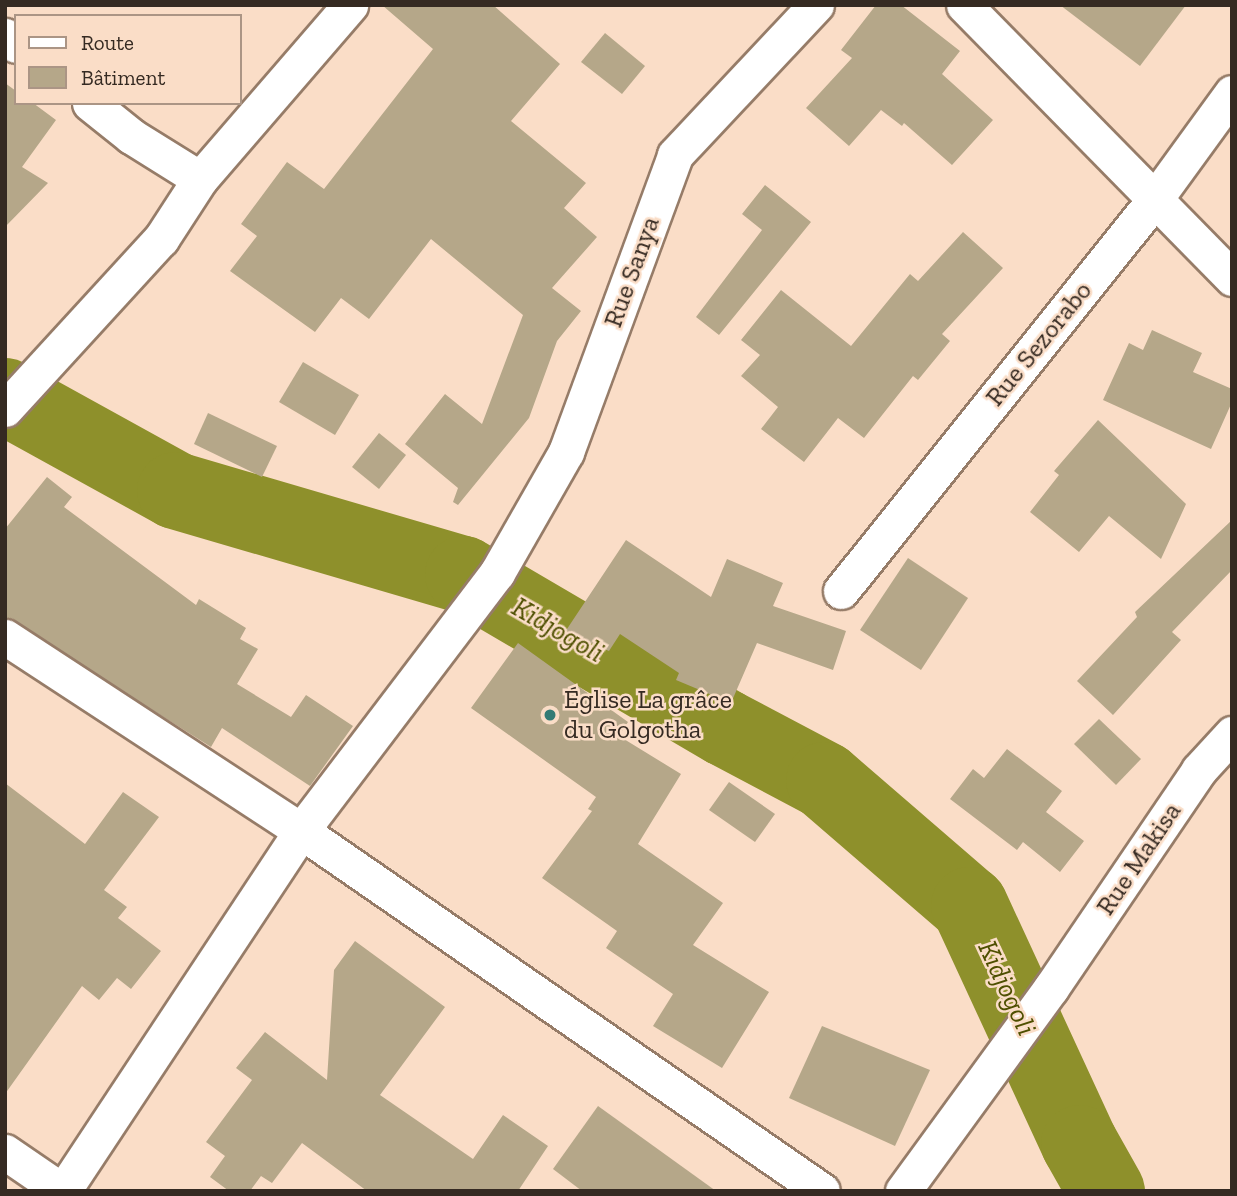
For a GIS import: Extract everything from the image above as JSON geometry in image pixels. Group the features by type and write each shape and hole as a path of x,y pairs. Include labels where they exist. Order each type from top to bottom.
{"street":[{"path":"5,409 161,239 200,179 350,5"},
{"name":"Rue Sanya","path":"63,1191 301,831 497,573 566,452 675,155 816,5"},
{"path":"964,5 1232,278"},
{"name":"Rue Sezorabo","path":"841,591 1155,199 1232,93"},
{"path":"92,105 131,136 200,179"},
{"path":"5,637 301,831 822,1191"},
{"name":"Rue Makisa","path":"903,1191 1051,988 1199,770 1232,734"},
{"path":"5,1152 63,1191"}],"building":[{"path":"382,5 493,5 560,64 511,121 586,183 564,208 597,237 552,288 581,311 557,341 529,418 458,505 453,502 458,488 405,444 445,394 482,424 523,315 431,239 369,319 341,298 315,332 230,271 257,236 241,224 287,162 324,189 433,49"},
{"path":"876,5 901,5 960,51 942,74 993,120 952,165 904,123 902,126 881,110 849,146 806,108 852,58 841,50"},
{"path":"1060,5 1186,5 1140,66"},
{"path":"605,33 645,66 622,94 581,62"},
{"path":"5,83 14,90 14,105 36,105 56,120 22,167 48,183 5,227"},
{"path":"765,185 811,222 719,335 696,317 762,230 742,214"},
{"path":"963,232 1003,268 942,334 950,341 918,380 913,376 864,438 838,418 804,462 761,429 778,407 741,376 760,355 741,340 781,290 851,346 910,274 918,281"},
{"path":"1152,330 1202,353 1193,372 1232,389 1232,402 1211,449 1103,400 1129,343 1143,350"},
{"path":"303,362 359,395 335,435 279,402"},
{"path":"208,413 277,446 262,477 194,444"},
{"path":"1098,420 1186,504 1161,559 1109,516 1079,552 1030,512 1059,475 1054,471"},
{"path":"379,433 406,455 379,489 352,467"},
{"path":"47,477 72,497 64,507 196,605 199,599 246,628 240,639 258,649 237,684 291,717 306,695 353,726 310,786 222,728 211,747 5,617 5,529"},
{"path":"1232,520 1232,570 1172,632 1181,640 1113,715 1077,681 1137,617 1135,612"},
{"path":"626,540 711,597 727,559 783,583 773,606 846,631 833,670 757,643 731,703 676,680 679,673 620,634 609,651 565,632"},
{"path":"908,558 968,598 921,670 860,630"},
{"path":"518,643 628,722 619,736 681,774 638,844 723,903 693,945 769,992 722,1068 653,1026 673,994 606,948 617,931 542,878 592,811 588,809 596,797 471,708"},
{"path":"1099,719 1141,759 1116,785 1074,744"},
{"path":"1007,749 1062,791 1046,812 1084,841 1060,872 1023,842 1017,850 950,799 973,769 984,778"},
{"path":"729,782 775,814 755,842 709,810"},
{"path":"5,783 85,844 123,792 159,817 104,890 127,907 118,918 161,951 131,989 117,978 99,1000 82,986 5,1094"},
{"path":"355,941 445,1007 380,1095 473,1159 503,1115 548,1146 518,1191 367,1191 302,1143 272,1183 261,1176 250,1191 229,1191 210,1177 225,1156 206,1142 252,1080 236,1068 265,1032 327,1080 334,970"},
{"path":"822,1026 930,1070 895,1146 789,1098"},
{"path":"598,1106 716,1191 582,1191 553,1169"}],"waterway":[{"name":"Kidjogoli","path":"5,396 175,490 463,574 724,727 824,780 969,905 1079,1143 1106,1191"}],"place":[{"name":"Église La grâce du Golgotha","path":"550,715"}]}
